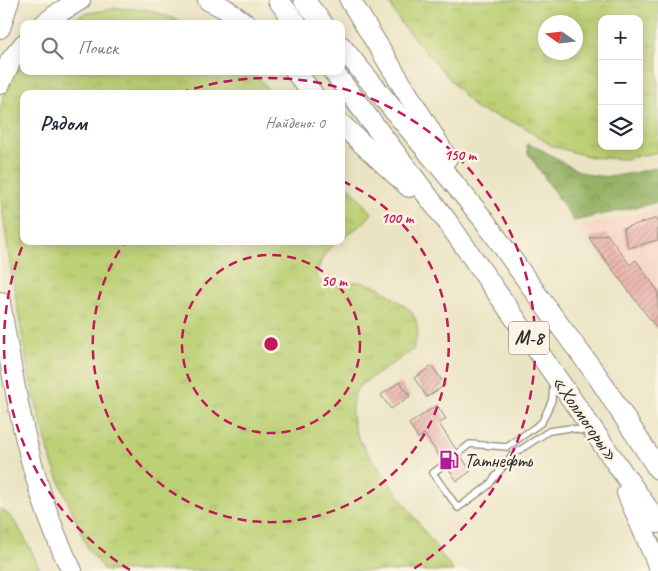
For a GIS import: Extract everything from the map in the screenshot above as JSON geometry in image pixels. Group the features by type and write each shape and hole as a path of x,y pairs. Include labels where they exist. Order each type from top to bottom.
{"highway":[{"path":"0,28 10,0"},
{"path":"49,20 80,0"},
{"path":"208,0 224,8 240,20"},
{"path":"278,0 294,20"},
{"path":"304,0 320,20"},
{"path":"350,0 484,220"},
{"path":"0,84 11,60 20,49"},
{"name":"«Холмогоры»","path":"345,51 484,220 651,451 658,469"},
{"path":"298,75 310,90"},
{"name":"«Холмогоры»","path":"336,75 449,224 658,523"},
{"path":"345,128 449,224"},
{"path":"0,302 26,445 42,498 61,549 72,571"},
{"path":"609,452 658,565"}],"lane":[{"path":"553,372 552,400 542,422 507,447 470,444 434,473 453,501 458,508 488,486 512,455 549,431 570,428 596,434"}],"shaded area":[{"path":"658,209 658,330 581,226"}],"green space":[{"path":"387,0 658,0 658,152 624,159 591,157 552,146 521,125 476,109 403,26"},
{"path":"117,8 149,10 178,20 73,20 84,14"},
{"path":"20,66 20,75 256,75 269,90 20,90 20,245 333,245 326,252 316,275 322,284 331,286 359,282 379,287 411,311 416,320 418,330 413,350 359,386 353,401 353,424 363,446 453,571 105,571 88,549 52,463 30,381 0,194 0,110 7,86"},
{"path":"527,144 544,151 571,167 593,175 625,175 658,167 658,202 574,221 528,153"},
{"path":"345,182 372,213 365,222 345,236"},
{"path":"0,508 7,513 19,528 41,571 0,571"}],"building":[{"path":"658,218 658,240 628,248 623,228"},
{"path":"607,234 630,265 636,260 658,291 658,330 589,238"},
{"path":"432,366 445,385 427,397 414,378"},
{"path":"400,382 410,396 391,409 381,395"},
{"path":"437,405 446,419 439,424 471,471 457,481 424,434 418,438 409,424"}],"place":[{"name":"Татнефть","path":"449,460"}]}
